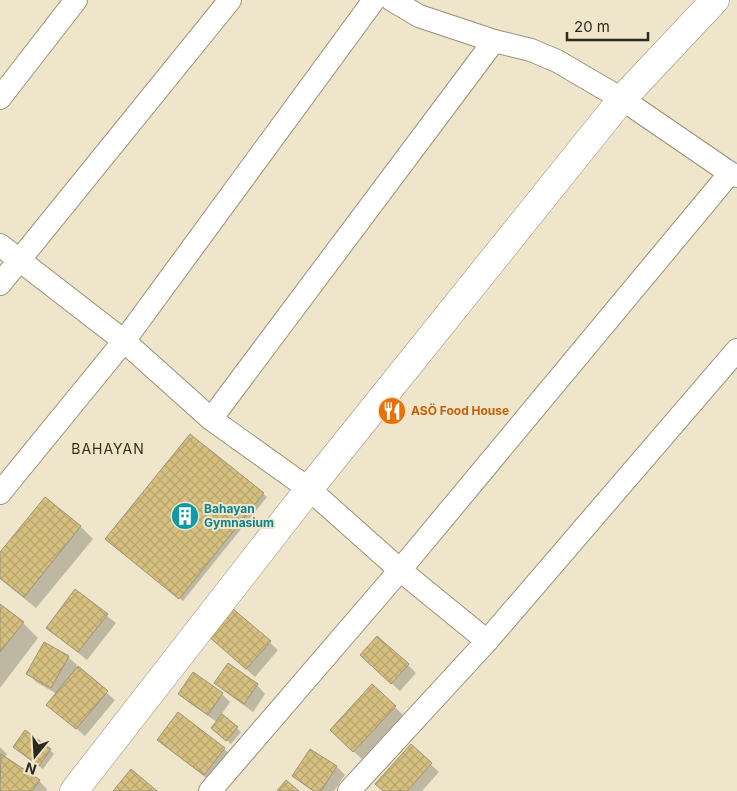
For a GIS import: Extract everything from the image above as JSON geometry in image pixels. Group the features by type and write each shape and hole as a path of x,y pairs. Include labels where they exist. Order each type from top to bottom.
{"street":[{"path":"0,98 76,0"},
{"path":"0,284 19,258 230,0"},
{"path":"0,494 124,341 374,0"},
{"path":"210,791 400,570 733,174 622,99 557,61 531,50 494,41 419,16 392,0"},
{"path":"74,791 309,489 622,99 716,0"},
{"path":"211,419 494,41"},
{"path":"0,244 124,341 211,419 309,489 400,570 487,641"},
{"path":"349,791 487,641 737,350"}],"building":[{"name":"Bahayan Gymnasium","path":"190,434 264,493 179,599 105,539"},
{"path":"45,497 81,526 24,597 0,578 0,552"},
{"path":"75,589 108,614 78,652 46,628"},
{"path":"0,604 24,622 0,652"},
{"path":"233,609 271,641 246,669 208,636"},
{"path":"377,636 409,664 391,684 360,655"},
{"path":"44,642 69,656 51,688 26,674"},
{"path":"228,663 258,684 244,704 214,683"},
{"path":"78,666 108,691 76,729 46,705"},
{"path":"193,672 223,693 208,715 178,694"},
{"path":"372,684 396,706 353,752 330,730"},
{"path":"178,712 225,748 204,775 157,740"},
{"path":"222,714 238,727 226,741 211,728"},
{"path":"25,730 51,749 39,766 13,747"},
{"path":"411,744 432,763 407,791 383,791 375,784"},
{"path":"310,749 337,766 321,791 314,791 292,776"},
{"path":"1,754 40,780 32,791 0,791"},
{"path":"131,769 157,791 113,791"},
{"path":"286,780 299,791 277,791"}],"place":[{"name":"ASÖ Food House","path":"392,411"},
{"name":"Bahayan Gymnasium","path":"185,516"}],"district":[{"name":"BAHAYAN","path":"108,449"}]}
